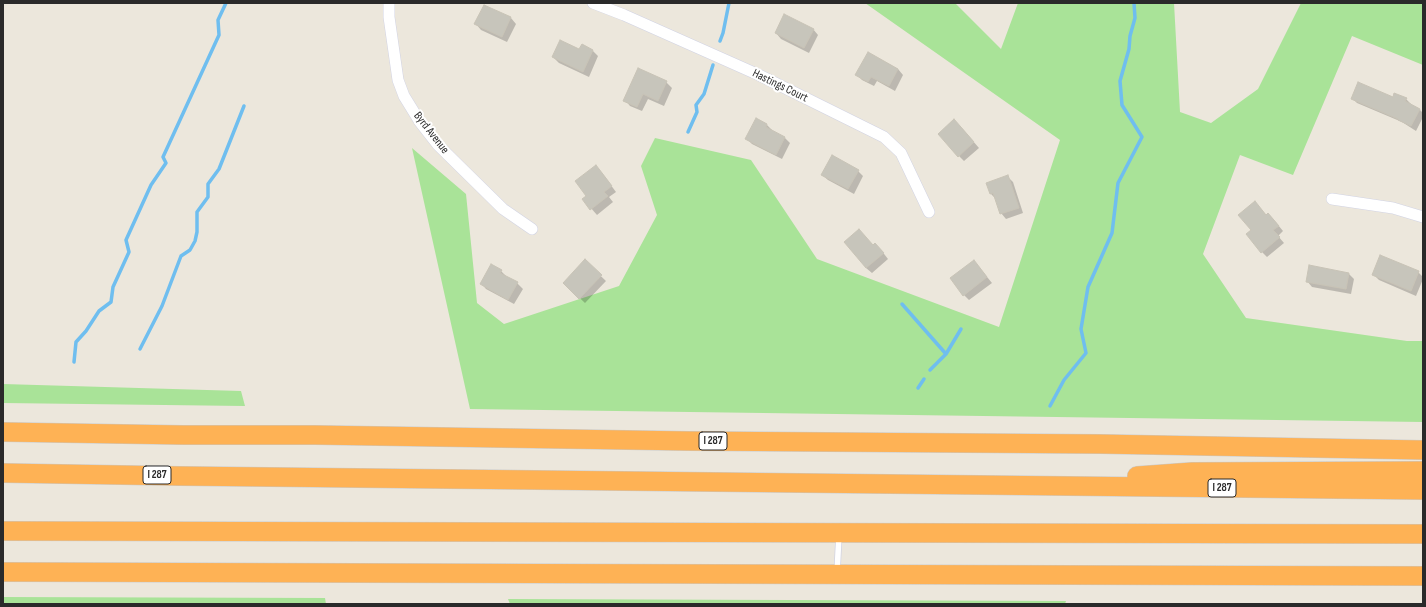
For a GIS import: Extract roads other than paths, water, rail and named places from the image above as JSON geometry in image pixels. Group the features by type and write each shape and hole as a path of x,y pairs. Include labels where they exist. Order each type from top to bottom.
{"highway":[{"name":"I 287","path":"3,432 705,441 1100,444 1423,450"},
{"path":"1022,486 1192,472 1423,471"},
{"name":"I 287","path":"3,473 1423,490"},
{"path":"3,531 1423,534"},
{"path":"3,572 1423,576"}],"street":[{"name":"Byrd Avenue","path":"389,3 389,17 398,80 404,96 420,122 438,145 503,210 532,229"},
{"name":"Hastings Court","path":"592,3 624,15 759,75 884,137 901,153 929,212"},
{"path":"1332,200 1392,208 1423,217"}],"lane":[{"path":"837,574 839,533"}],"waterway":[{"path":"74,362 76,342 86,331 99,311 111,302 113,287 129,252 126,240 151,185 166,163 163,157 219,35 218,20 226,3"},
{"path":"720,41 729,3"},
{"path":"1050,406 1064,380 1086,353 1081,329 1088,287 1112,233 1118,183 1142,137 1122,105 1120,81 1129,49 1130,36 1135,18 1134,3"},
{"path":"688,132 697,112 696,105 704,94 713,65"},
{"path":"140,349 162,306 181,256 190,250 195,241 197,232 197,212 208,197 208,184 219,169 244,106"},
{"path":"902,304 946,354"},
{"path":"930,370 946,354 961,329"},
{"path":"918,388 924,379"}]}
